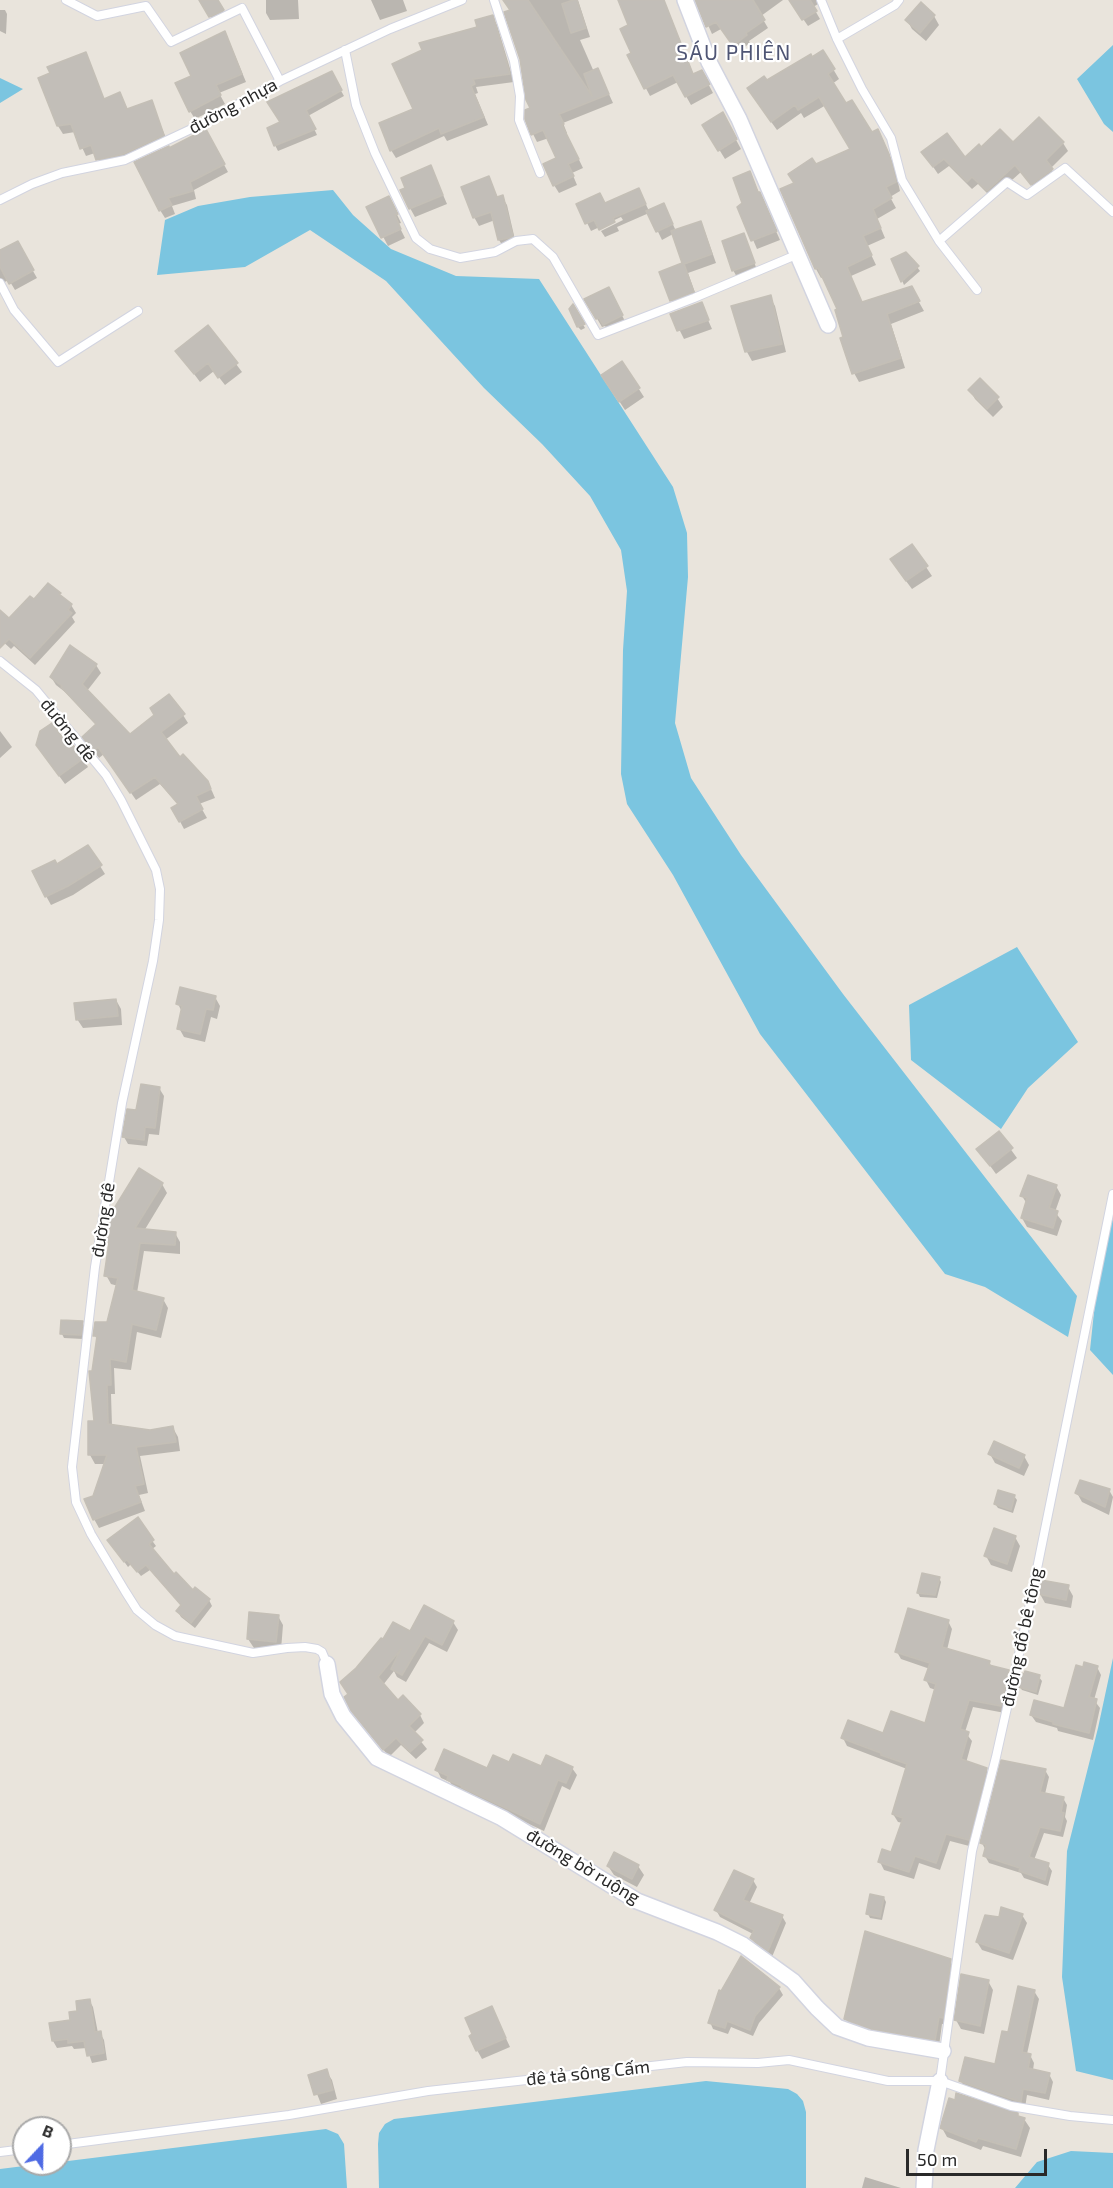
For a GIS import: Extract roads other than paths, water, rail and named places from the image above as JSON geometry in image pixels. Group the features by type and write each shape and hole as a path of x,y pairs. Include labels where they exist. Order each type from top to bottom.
{"street":[{"path":"685,0 709,62 739,119 828,325"},
{"name":"đường bờ ruộng","path":"327,1664 332,1694 343,1716 377,1758 502,1818 637,1901 717,1932 743,1945 793,1981 837,2027 868,2038 943,2051"},
{"path":"924,2188 926,2150 940,2081"}],"lane":[{"path":"66,0 97,16 146,6 171,42 242,9 280,81"},
{"name":"đường nhựa","path":"0,200 32,184 62,174 125,160 204,123 280,81 345,50 462,0"},
{"path":"494,0 514,61 520,96 519,120 540,173"},
{"path":"821,0 862,89 891,138 902,180 939,241 977,290"},
{"path":"837,39 899,0"},
{"path":"345,50 356,105 375,153 416,238 430,249 460,258 495,252 516,241 533,239 553,257 598,335 796,255"},
{"path":"939,241 1008,182 1027,195 1065,168 1113,212"},
{"path":"0,283 15,310 58,362 138,311"},
{"name":"đường đê","path":"0,661 36,690 106,775 156,870 160,889 159,920 153,960 122,1103 95,1267 72,1467 76,1502 91,1534 137,1610 155,1625 175,1636 253,1653 310,1647 322,1652 327,1664"},
{"name":"đường đổ bê tông","path":"940,2081 972,1851 1027,1618 1113,1194"},
{"name":"đê tả sông Cấm","path":"72,2143 289,2115 428,2091 687,2062 758,2063 789,2060 888,2081 940,2081 1011,2106 1070,2116 1113,2120"}],"water":[{"path":"1113,45 1113,132 1104,124 1077,79"},
{"path":"0,78 23,89 0,103"},
{"path":"333,190 353,215 391,249 456,276 539,279 673,487 687,533 688,577 675,723 691,778 741,855 843,994 1077,1296 1068,1337 985,1287 945,1274 760,1034 673,875 627,804 621,774 623,650 627,591 621,550 590,496 542,444 484,388 386,281 310,230 245,267 157,275 165,220 198,206 250,197"},
{"path":"1017,947 1078,1042 1028,1088 1001,1129 911,1060 909,1005"},
{"path":"1113,1217 1113,1375 1090,1350 1096,1293"},
{"path":"1113,1658 1113,2080 1076,2071 1062,1977 1067,1851"},
{"path":"706,2081 788,2089 797,2094 803,2101 806,2112 806,2188 379,2188 379,2133 385,2124 394,2119"},
{"path":"326,2129 338,2134 344,2144 347,2188 0,2188 0,2169 12,2168 12,2176 72,2176 72,2161"},
{"path":"1071,2151 1113,2153 1113,2188 1015,2188 1037,2162"}],"district":[{"name":"SÁU PHIÊN","path":"734,53"}]}
